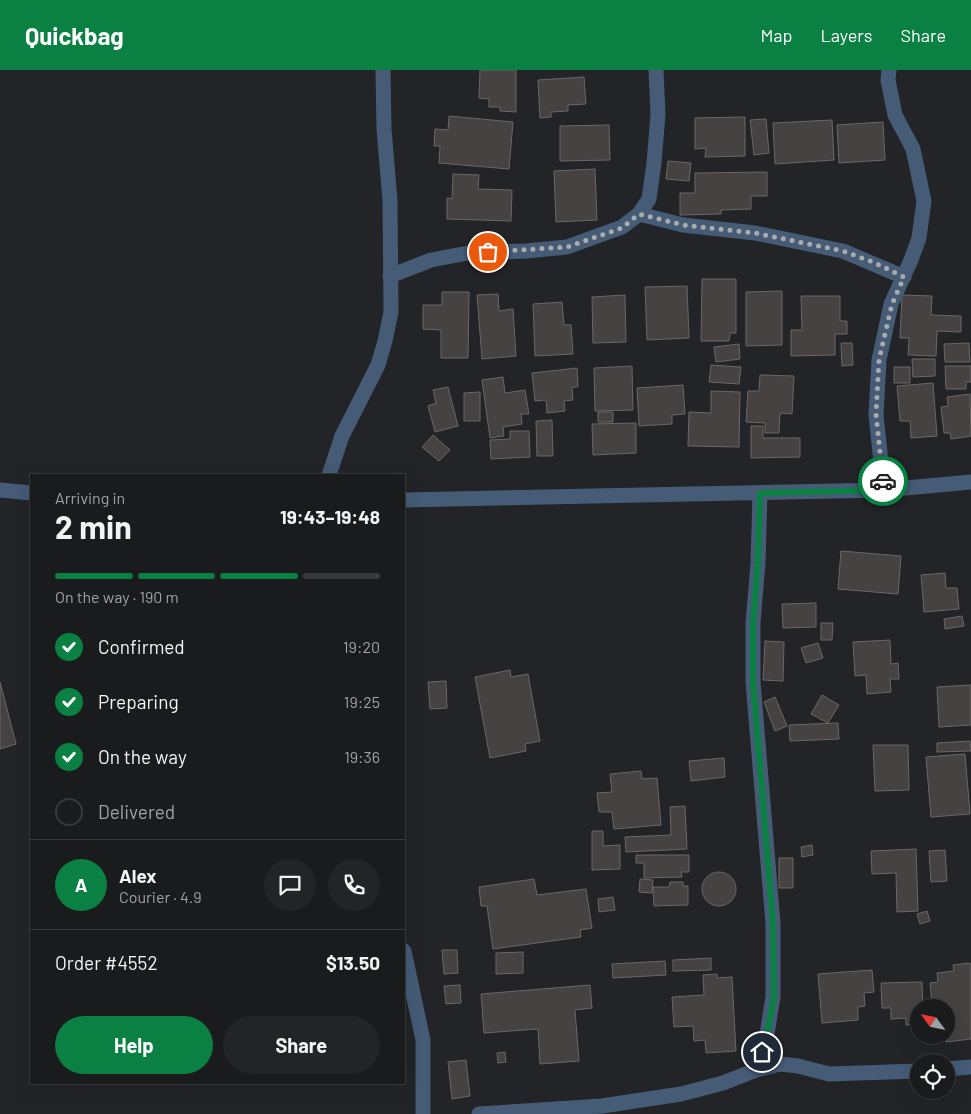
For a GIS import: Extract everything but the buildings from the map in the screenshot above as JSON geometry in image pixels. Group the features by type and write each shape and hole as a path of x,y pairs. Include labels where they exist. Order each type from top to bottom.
{"street":[{"path":"329,474 342,436 378,365 391,312 390,201 384,129 383,70"},
{"path":"390,276 431,260 468,253 526,251 567,247 622,228 639,214 649,199 658,114 656,70"},
{"path":"884,490 876,414 879,360 892,304 919,238 924,201 913,149 895,115 888,80 889,70"},
{"path":"639,214 683,225 755,233 843,251 873,262 904,277"},
{"path":"405,500 884,490 971,482"},
{"path":"0,490 30,493"},
{"path":"756,1070 767,1034 774,997 773,923 753,682 753,623 758,562 760,493"},
{"path":"405,956 423,1040 423,1114"},
{"path":"479,1114 602,1106 681,1094 723,1083 756,1070 780,1064 798,1066 829,1074 910,1071"},
{"path":"955,1069 971,1068"}],"way so far":[{"path":"488,252 567,247 622,228 639,214 683,225 755,233 843,251 873,262 904,277 892,304 879,360 876,414 883,481"}],"route":[{"path":"762,1052 774,997 773,923 753,682 753,623 758,562 760,493 884,490 883,481"}]}
